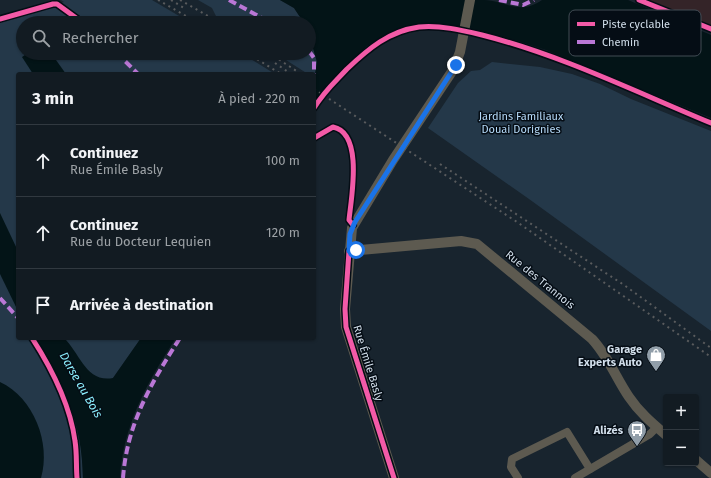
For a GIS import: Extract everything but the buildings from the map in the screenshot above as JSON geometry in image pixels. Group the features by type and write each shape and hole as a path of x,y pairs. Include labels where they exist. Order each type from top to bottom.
{"street":[{"name":"Rue Émile Basly","path":"394,478 346,327 345,309 350,234 353,225 389,167 453,70 460,52 470,0"},
{"name":"Rue des Trannois","path":"349,251 461,240 477,244 592,339 602,352 629,397 663,433"},
{"path":"576,478 650,434 657,428"},
{"path":"518,478 511,467 512,458 567,432 590,469"},
{"path":"699,463 711,473"}],"shaded area":[{"path":"643,0 711,0 711,28 701,24 701,10 667,10"}],"green space":[{"path":"61,0 152,0 179,16 17,16 64,2"},
{"path":"198,0 280,0 294,8 299,16 216,16 212,8"},
{"path":"16,16 16,60 252,60 272,72 16,72 16,340 140,340 113,378 81,440 83,478 0,478 0,21"},
{"path":"316,58 317,62 316,72 305,72 286,60 316,60"},
{"name":"Jardins Familiaux Douai Dorignies","path":"492,62 540,67 572,74 600,84 631,99 711,131 711,331 428,128 458,83 471,71 480,70"}],"water":[{"path":"280,0 484,0 526,7 534,5 542,0 628,0 652,10 569,10 569,56 701,56 701,31 711,35 711,118 546,50 518,41 451,25 429,24 405,28 384,36 367,46 327,84 316,102 316,16 299,16 294,8"},
{"path":"24,60 56,60 65,72 32,72"},
{"path":"0,213 16,247 16,307 0,274"},
{"name":"Darse au Bois","path":"35,340 66,340 84,366 96,376 113,378 140,340 175,340 147,387 139,404 126,440 120,478 83,478 82,458 75,421 62,388"},
{"path":"0,382 12,389 22,399 31,410 37,423 44,450 44,464 41,478 0,478"}],"railway":[{"path":"158,0 186,16"},
{"path":"171,0 184,8"},
{"path":"180,0 208,16"},
{"path":"258,60 278,72"},
{"path":"280,60 298,72"},
{"path":"275,63 288,72"},
{"path":"316,90 517,222 711,357"},
{"path":"440,164 624,285 711,348"}],"marked path":[{"path":"229,0 258,16"},
{"path":"499,0 523,5 534,0"},
{"path":"124,60 136,72"},
{"path":"314,60 314,72"},
{"path":"0,298 16,316"},
{"path":"123,478 125,458 135,422 159,371 179,340"}],"cycle path":[{"path":"639,0 664,10"},
{"path":"0,19 53,4 57,4 73,16"},
{"path":"701,25 711,29"},
{"path":"316,105 347,69 380,42 398,32 408,29 419,27 443,27 511,43 569,63 711,123"},
{"path":"316,137 333,127 343,132 349,141 353,168 349,220 353,225"},
{"path":"349,251 345,309 346,327 394,478"},
{"path":"33,340 53,374 69,414 76,446 77,478"}],"place":[{"name":"Garage Experts Auto","path":"656,372"},
{"name":"Alizés","path":"637,447"}],"route":[{"path":"356,250 349,251 350,234 355,222 393,160 423,118 456,65"}]}
